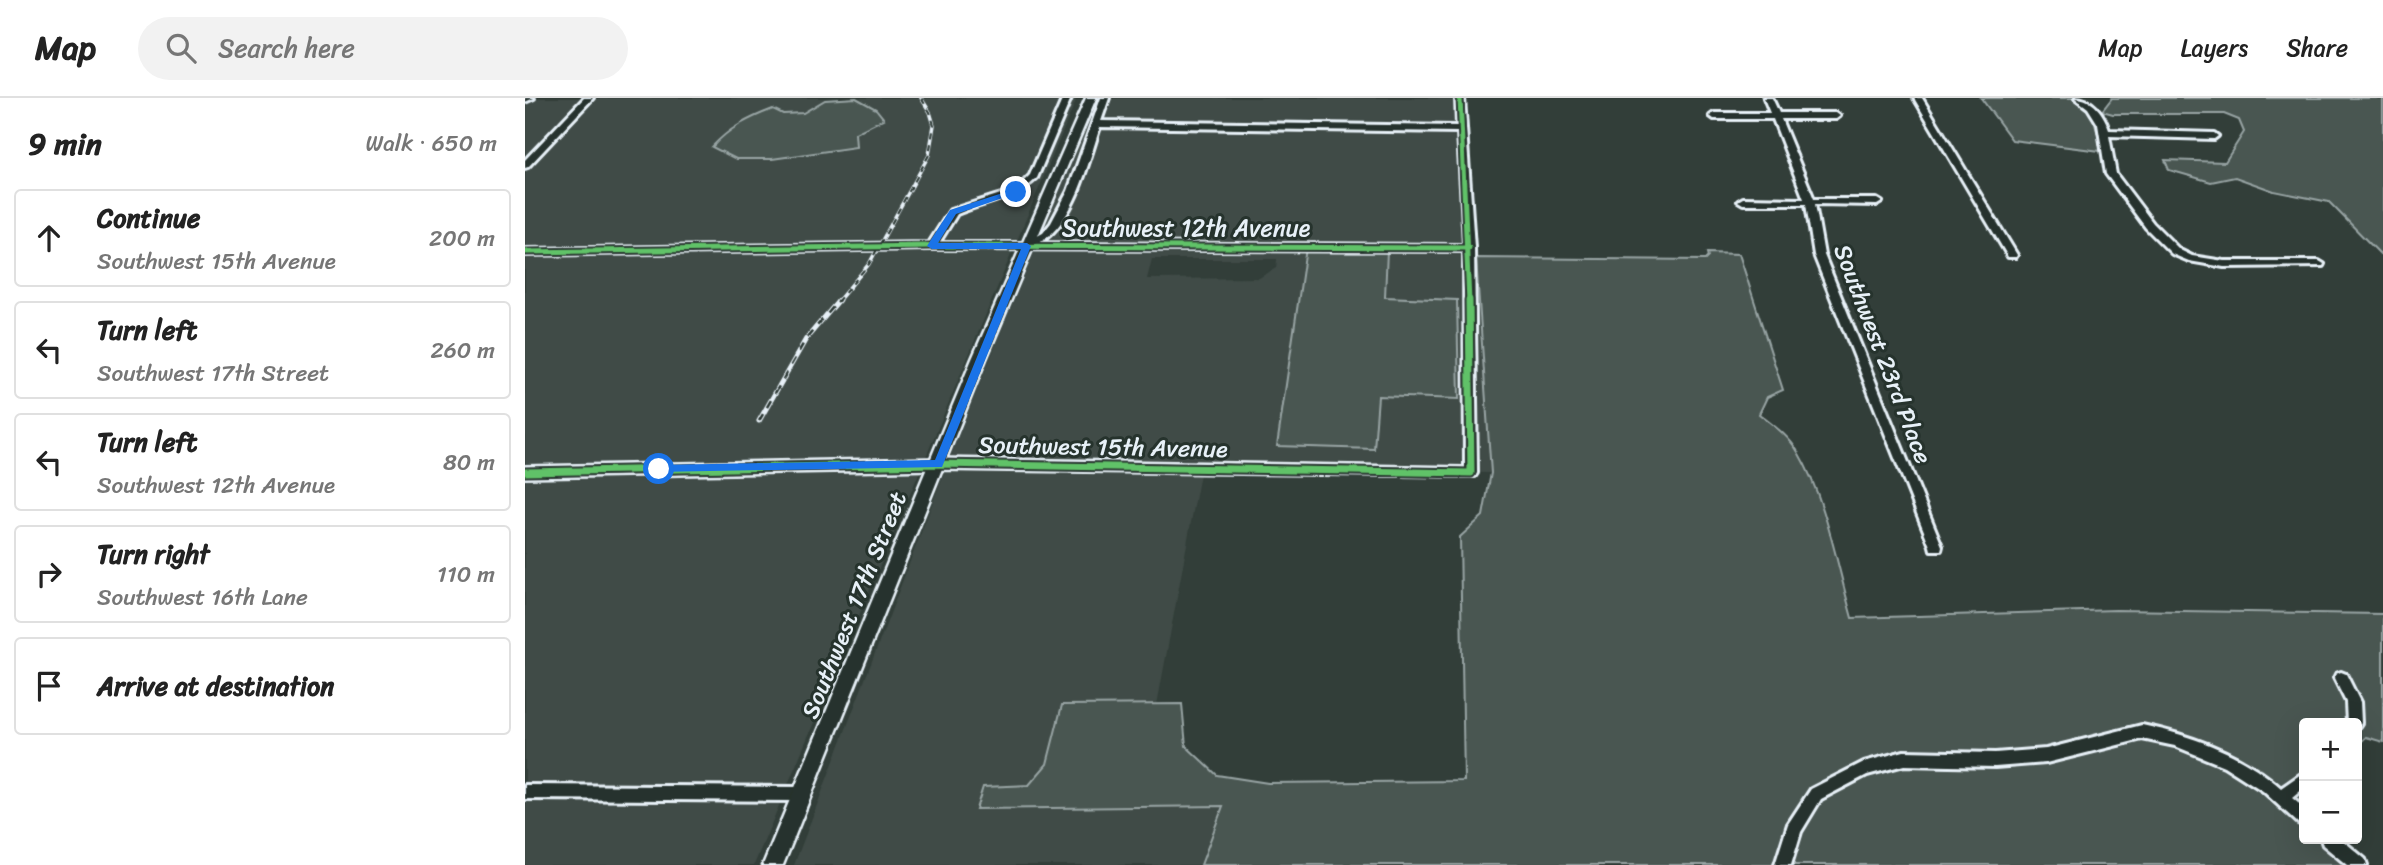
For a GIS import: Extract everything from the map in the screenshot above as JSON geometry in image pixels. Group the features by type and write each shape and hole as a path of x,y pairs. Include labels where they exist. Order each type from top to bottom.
{"main road":[{"name":"Southwest 17th Street","path":"1027,246 1051,169 1081,98"},
{"name":"Southwest 17th Street","path":"773,865 1027,246 1091,98"}],"street":[{"path":"525,165 589,98"},
{"path":"932,246 953,212 1016,192 1027,184 1034,176 1067,98"},
{"path":"1027,246 1048,233 1058,218 1105,98"},
{"path":"1460,98 1469,248"},
{"name":"Southwest 23rd Place","path":"1768,98 1809,202 1816,224 1815,237 1819,255 1936,546"},
{"path":"1918,98 2012,255"},
{"path":"2079,98 2096,113 2107,132 2107,161 2111,174 2163,240 2176,251 2190,259 2208,263 2319,264"},
{"path":"1714,116 1836,116"},
{"path":"1096,124 1462,129"},
{"path":"2107,132 2214,136"},
{"path":"1743,201 1877,202"},
{"name":"Southwest 12th Avenue","path":"525,252 932,246 1469,248"},
{"name":"Southwest 15th Avenue","path":"525,472 939,464 1471,472 1469,248"},
{"path":"2341,678 2353,702 2354,718"},
{"path":"1783,865 1794,829 1816,794 1864,769 1904,758 1995,760 2046,756 2142,732 2176,739 2229,761 2281,797 2299,813"},
{"path":"2281,797 2301,781"},
{"path":"525,792 802,794"},
{"path":"2335,844 2359,865"}],"shaded area":[{"path":"536,98 838,98 825,100 803,113 783,114 712,147 736,159 855,133 876,109 856,98 1063,98 1030,176 1024,184 1013,190 964,204 949,212 927,248 956,213 1017,193 1031,185 1038,176 1071,98 1077,98 754,865 525,865 525,101"},
{"path":"856,98 876,109 884,119 855,133 856,147 772,159 736,159 712,147 740,124 773,109 783,114 803,113 825,100"},
{"path":"1097,98 1464,98 1472,256 1476,258 1491,473 1274,470 1200,474 1157,705 1063,705 1047,764 1030,785 977,809 1223,806 1201,865 794,865 958,436","holes":["1152,259 1277,259 1276,268 1259,278 1147,279"]},
{"path":"1981,98 2074,98 2091,114 2101,151 2012,140"},
{"path":"2112,98 2383,98 2383,257 2329,202 2274,191 2235,177 2211,182 2169,170 2165,160 2225,162 2244,132 2239,120 2224,114 2113,114 2102,111"},
{"path":"1306,248 1387,250 1385,297 1457,300 1459,399 1378,396 1374,449 1277,446"},
{"path":"1707,253 1739,254 1783,390 1767,397 1759,414 1790,441 1808,470 1830,533 1852,618 2116,610 2383,614 2383,742 2366,737 2362,741 2362,718 2299,718 2299,844 2344,844 2367,865 1201,865 1223,806 976,809 983,787 1029,785 1047,764 1062,705 1182,704 1186,746 1217,775 1268,783 1464,781 1460,537 1483,516 1491,473 1476,258 1705,260"}],"railway":[{"path":"837,302 869,264 929,155 934,125 921,98"},
{"path":"759,421 806,339 839,300"}],"cycle path":[{"path":"525,472 938,464 1471,473 1469,248 1460,98"},
{"path":"525,252 932,246 1469,248"}],"route":[{"path":"659,469 939,464 979,359 1027,246 932,246 953,212 1016,192"}]}
